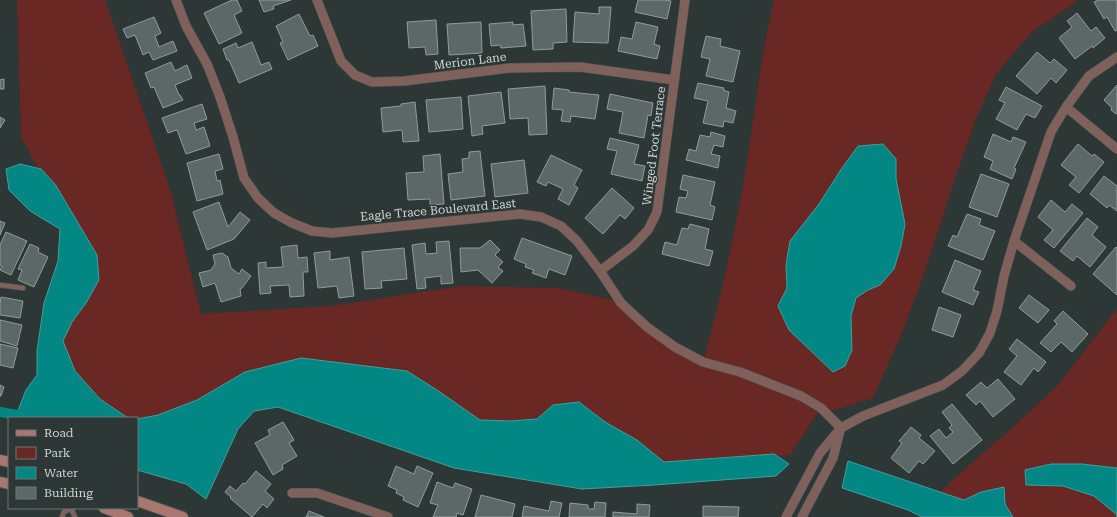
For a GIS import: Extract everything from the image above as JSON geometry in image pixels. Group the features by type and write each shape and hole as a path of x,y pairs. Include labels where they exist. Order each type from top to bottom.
{"main road":[{"path":"138,501 183,517"},
{"path":"107,509 128,517"}],"street":[{"name":"Eagle Trace Boulevard East","path":"176,0 186,26 207,64 220,97 244,178 258,198 274,213 292,223 312,231 332,233 520,214 541,216 561,226 577,241 600,271 621,303 647,327 676,347 703,362 740,372 801,396 821,408 841,428"},
{"name":"Merion Lane","path":"317,0 341,61 355,76 372,82 404,81 510,68 580,67 674,80"},
{"name":"Winged Foot Terrace","path":"600,271 633,246 648,230 658,212 685,0"},
{"path":"786,517 820,453 841,428 863,416 943,385 962,371 979,353 990,333 997,311 1004,276 1014,241 1051,132 1066,107 1090,76 1117,57"},
{"path":"1066,107 1117,148"},
{"path":"1014,241 1071,286"},
{"path":"802,517 833,458 841,428"},
{"path":"292,493 317,493 388,517"}],"lane":[{"path":"0,285 23,288"},
{"path":"62,517 64,512 69,509"}],"green space":[{"path":"17,0 105,0 170,189 201,314 331,306 462,286 558,288 616,301 703,362 722,290 737,216 769,21 774,0 1079,0 1032,32 996,74 976,119 927,265 903,331 873,398 836,410 821,408 790,455 666,464 632,437 601,421 580,405 469,438 238,383 138,448 138,417 96,417 57,369 68,223 21,137"},
{"path":"1117,309 1117,517 965,517 930,501 1057,386"}],"water":[{"path":"883,144 896,159 896,179 905,224 901,246 894,269 880,285 868,290 856,298 851,316 852,350 845,366 833,372 789,330 778,306 787,288 786,265 790,241 819,204 858,146"},
{"path":"20,164 41,169 55,184 97,255 99,280 86,303 72,322 63,341 75,371 100,399 127,417 15,417 26,390 37,375 37,351 44,303 58,261 60,229 30,211 9,190 6,169"},
{"path":"301,358 407,371 480,420 511,421 537,419 553,405 579,402 605,422 637,440 664,462 774,454 789,464 776,476 582,489 454,468 278,407 254,411 238,429 206,499 186,484 138,470 138,419 158,415 197,400 245,372"},
{"path":"848,461 964,500 981,492 1004,487 1005,504 1013,517 922,517 908,510 842,488"},
{"path":"1051,464 1082,464 1117,468 1117,517 1116,514 1094,496 1063,486 1026,485 1025,470"}],"building":[{"path":"232,0 237,0 242,11 234,15 242,33 219,44 204,13"},
{"path":"259,0 291,0 273,6 274,9 264,12"},
{"path":"638,0 671,1 667,19 635,12"},
{"path":"1098,0 1116,0 1117,30 1115,31 1107,17 1104,19 1094,2"},
{"path":"599,7 611,7 608,43 573,42 575,12 599,14"},
{"path":"566,9 567,42 553,43 553,49 533,50 531,11"},
{"path":"1077,13 1091,31 1096,27 1105,38 1093,48 1092,46 1075,59 1059,38 1072,27 1067,21"},
{"path":"299,14 310,36 313,35 318,46 288,60 280,43 283,42 276,26"},
{"path":"154,17 161,33 155,36 159,47 173,41 177,51 153,60 149,52 143,55 135,35 127,38 123,29"},
{"path":"436,20 438,54 426,55 425,47 409,48 407,22"},
{"path":"481,22 482,53 449,55 447,24"},
{"path":"513,22 513,25 523,24 526,46 501,48 500,45 491,46 489,24"},
{"path":"636,22 658,27 654,44 660,46 657,59 618,51 621,37 632,39"},
{"path":"706,36 721,39 720,46 740,51 733,82 706,76 710,59 701,57"},
{"path":"252,42 261,65 269,62 272,69 239,83 223,49 236,43 238,48"},
{"path":"1037,52 1050,63 1054,59 1067,70 1056,83 1051,78 1037,94 1016,76"},
{"path":"171,62 175,71 187,65 192,78 175,85 183,100 163,108 154,87 151,88 145,73"},
{"path":"4,79 4,89 0,89 0,80"},
{"path":"698,83 724,88 723,90 729,92 726,108 736,111 733,123 724,121 723,127 703,123 708,101 694,98"},
{"path":"1117,85 1117,113 1116,114 1104,100"},
{"path":"545,86 547,134 529,135 528,118 510,119 508,89"},
{"path":"1006,87 1042,106 1035,118 1026,114 1017,130 996,119 1005,103 999,100"},
{"path":"554,88 569,90 569,92 599,95 595,119 571,116 570,122 561,121 563,110 552,109"},
{"path":"501,92 505,123 482,126 483,134 472,136 468,96"},
{"path":"610,94 653,103 651,116 648,115 644,138 619,133 623,112 607,109"},
{"path":"461,97 463,129 429,132 426,100"},
{"path":"415,102 419,141 403,142 402,130 383,132 381,108 401,106 401,104"},
{"path":"202,104 207,119 194,123 196,130 204,127 210,146 186,154 177,130 168,133 162,118"},
{"path":"0,117 5,120 0,128"},
{"path":"711,132 725,136 723,147 714,145 711,154 720,156 718,168 686,160 689,149 696,151 700,135 710,137"},
{"path":"993,134 1011,142 1013,137 1026,142 1014,168 1016,169 1012,179 990,169 993,161 984,157"},
{"path":"610,138 639,145 634,164 645,166 642,181 611,174 617,151 607,149"},
{"path":"1078,144 1092,156 1094,154 1104,162 1079,193 1069,185 1076,177 1061,165"},
{"path":"480,151 485,196 451,200 448,174 463,172 462,159 469,158 469,152"},
{"path":"219,154 223,169 215,171 217,181 220,180 223,194 197,201 187,163"},
{"path":"440,154 444,204 430,205 430,199 408,200 406,173 424,172 423,156"},
{"path":"551,155 582,170 574,185 578,188 569,205 558,199 563,189 548,182 546,186 537,182"},
{"path":"524,160 528,193 495,197 491,164"},
{"path":"981,174 1009,184 997,217 969,207"},
{"path":"683,175 715,182 710,205 715,207 712,220 676,212 679,197 686,198 688,191 680,189"},
{"path":"1104,176 1117,186 1117,211 1109,205 1107,208 1090,194"},
{"path":"612,188 634,208 625,219 620,215 603,234 585,218"},
{"path":"1051,200 1065,212 1072,204 1083,213 1054,248 1044,240 1053,230 1038,217"},
{"path":"219,202 228,227 240,212 250,220 234,239 207,250 193,212"},
{"path":"967,214 981,219 979,225 995,231 983,260 948,246 953,235 957,237"},
{"path":"1087,218 1098,227 1092,235 1106,247 1090,267 1077,256 1073,261 1060,251"},
{"path":"0,221 5,223 0,235"},
{"path":"690,224 709,229 705,249 713,251 709,266 662,254 665,242 677,245 682,228 688,229"},
{"path":"6,232 27,241 11,275 0,270 2,266 0,265 0,245"},
{"path":"522,238 572,256 565,275 549,269 546,278 532,273 534,270 525,267 526,264 514,259"},
{"path":"490,240 500,250 495,255 503,262 498,267 503,271 492,283 478,270 461,272 460,248 480,248"},
{"path":"449,241 453,283 441,284 441,276 425,278 426,288 417,289 412,245 425,243 426,254 437,253 436,242"},
{"path":"30,244 39,248 38,252 48,257 34,287 18,280 22,270 18,269"},
{"path":"297,245 298,258 307,257 308,272 303,272 304,296 290,297 289,285 270,286 271,293 260,294 258,263 266,262 266,268 283,267 281,247"},
{"path":"1116,247 1117,248 1117,295 1093,274"},
{"path":"404,248 407,279 381,281 382,288 365,289 362,252"},
{"path":"330,251 330,260 349,257 354,296 339,298 337,286 318,288 314,253"},
{"path":"222,253 228,257 231,268 239,274 242,269 251,276 240,289 241,296 221,302 215,283 203,287 199,273 211,270 215,264 213,255"},
{"path":"955,260 981,271 973,290 979,292 973,305 942,292"},
{"path":"1029,295 1049,310 1038,323 1019,308"},
{"path":"1,297 23,301 20,318 0,315"},
{"path":"939,307 961,315 953,337 932,330"},
{"path":"1063,311 1088,334 1072,352 1061,342 1051,352 1040,343 1057,324 1054,321"},
{"path":"0,320 22,325 17,346 0,341"},
{"path":"1017,339 1046,362 1038,372 1034,368 1021,385 1004,372 1017,356 1009,349"},
{"path":"0,344 18,348 13,368 0,365"},
{"path":"998,379 1015,399 993,417 980,401 976,405 966,395 981,382 987,388"},
{"path":"0,385 4,387 1,396 0,396"},
{"path":"952,404 982,440 953,464 930,436 939,429 946,438 953,432 949,428 952,425 942,412"},
{"path":"283,422 294,440 289,443 297,456 282,465 283,469 273,475 255,443 270,435 268,430"},
{"path":"911,427 921,435 919,438 935,451 923,464 919,461 909,473 891,458 902,443 899,441"},
{"path":"396,466 414,474 417,466 433,473 418,507 403,500 404,497 396,493 397,490 388,486"},
{"path":"256,471 271,484 265,491 274,499 267,508 263,504 252,517 225,492 230,486 236,491 243,483 245,484"},
{"path":"437,482 453,488 455,483 472,489 463,515 457,513 456,517 433,517 438,505 430,503"},
{"path":"481,495 515,504 512,517 475,517"},
{"path":"551,501 562,503 559,517 522,517 524,506 549,511"},
{"path":"595,502 606,503 605,517 569,517 570,503 588,505 588,509 594,509"},
{"path":"637,504 650,505 649,517 613,517 613,512 637,514"},
{"path":"703,506 739,507 738,517 703,517"},
{"path":"309,511 324,517 306,517"}],"waterway":[{"path":"0,412 28,417"}]}
